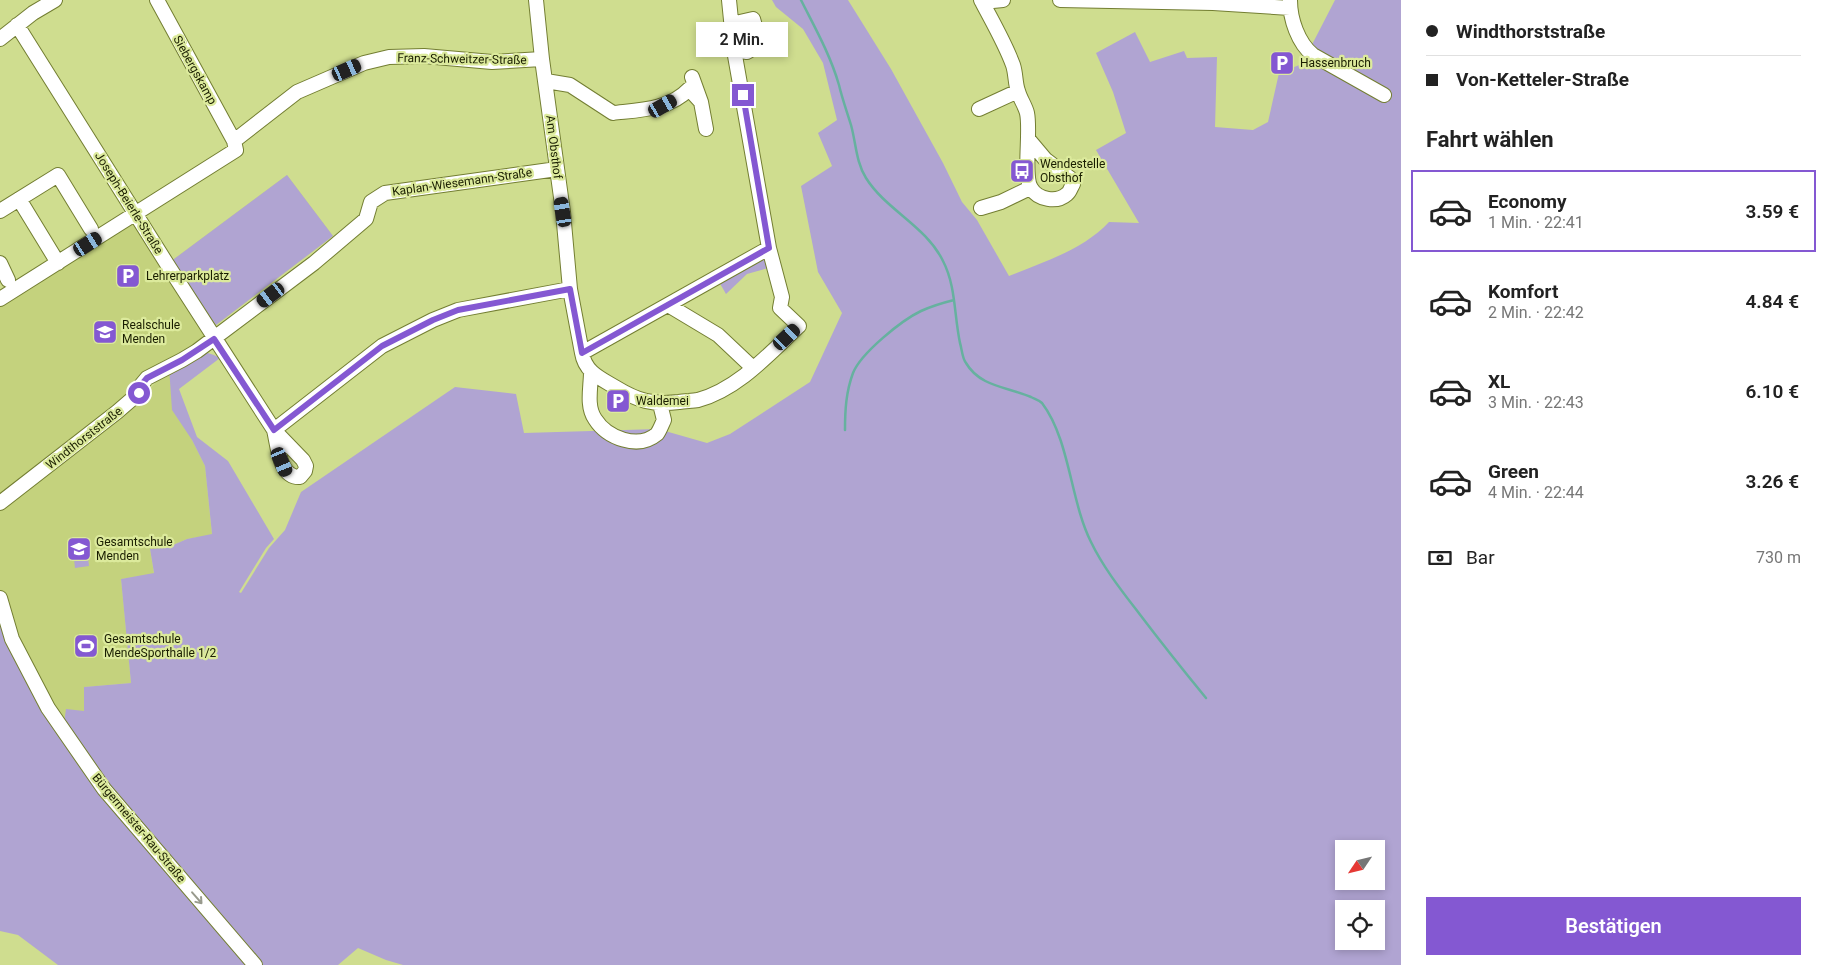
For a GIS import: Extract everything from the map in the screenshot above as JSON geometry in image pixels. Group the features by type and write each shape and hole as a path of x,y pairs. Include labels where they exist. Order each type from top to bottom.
{"street":[{"path":"0,40 33,13 55,0"},
{"name":"Siebergskamp","path":"156,0 234,141"},
{"name":"Am Obsthof","path":"536,0 542,59 563,212 570,289 582,353"},
{"path":"729,0 734,50 769,248 782,297 780,308 804,330 728,387 698,400 660,404 632,398 591,372 586,366 582,353 769,248"},
{"path":"1003,0 982,1 1013,66 1018,91 1027,112 1029,140 1027,171 1030,188 1038,195 1049,200 1058,199 1068,193 1073,184 1070,178 1045,159 1029,140"},
{"path":"1060,0 1290,4 1297,32 1307,50 1384,95"},
{"path":"731,24 754,19 760,44 747,52 734,50"},
{"name":"Joseph-Beierle-Straße","path":"17,25 214,339 274,430 382,346 433,320 458,310 570,289"},
{"name":"Franz-Schweitzer-Straße","path":"136,214 236,150 234,141 297,92 364,62 424,56 492,62 542,59"},
{"path":"692,77 701,102 706,129"},
{"path":"546,81 570,85 613,113 663,106 681,97 689,89 701,102"},
{"path":"979,109 997,99 1018,91"},
{"name":"Kaplan-Wiesemann-Straße","path":"214,339 314,263 366,219 371,202 384,193 557,169"},
{"path":"0,211 58,175 91,229"},
{"path":"981,208 1001,202 1030,188"},
{"path":"19,199 58,263"},
{"path":"0,299 136,214"},
{"path":"0,263 8,280"},
{"path":"668,304 718,335 753,368"},
{"name":"Windthorststraße","path":"0,503 117,412 139,393 142,384 147,378 182,360 214,339"},
{"path":"591,372 590,403 594,418 606,430 621,439 634,442 646,440 658,433 664,420 660,404"},
{"name":"Bürgermeister-Rau-Straße","path":"0,598 12,639 48,708 58,723 104,789 255,965"}],"shaded area":[{"path":"772,0 848,0 891,69 943,163 962,202 977,220 1009,276 1075,248 1099,232 1109,222 1139,223 1096,150 1126,133 1113,92 1096,53 1135,32 1150,62 1184,51 1187,58 1217,57 1215,127 1253,130 1268,122 1279,73 1302,64 1335,0 1401,0 1401,965 403,965 358,948 338,965 58,965 18,935 0,931 0,598 63,730 66,709 84,711 84,687 131,683 121,579 154,573 150,549 166,548 187,539 212,534 205,466 192,440 172,410 169,367 193,353 205,352 220,358 179,389 197,437 228,461 274,539 266,548 239,592 241,593 269,548 285,530 301,492 455,387 516,394 524,433 658,429 707,443 730,434 810,382 842,313 818,272 801,186 832,166 818,133 837,120 823,63 803,29 776,7"},
{"name":"Realschule Menden","path":"287,175 333,236 216,325 203,339 143,375 122,401 0,499 0,302 136,213 170,262"},
{"path":"287,175 333,236 216,325 170,262"},
{"path":"764,253 768,268 747,274 726,294 718,280"},
{"name":"Gesamtschule Menden","path":"169,367 192,440 205,466 212,535 187,539 166,548 150,549 154,574 121,579 131,683 84,687 84,711 63,731 0,689 0,507 136,405"},
{"path":"86,540 89,566 75,568 72,541"}],"waterway":[{"path":"801,0 831,63 851,125 858,159 866,178 884,200 927,238 943,261 953,291 958,332 965,361 972,371 987,382 1031,397 1042,403 1059,434 1078,508 1096,551 1125,595 1206,698"},
{"path":"845,430 849,387 853,373 864,356 893,329 913,315 941,303 954,300"}],"place":[{"name":"Hassenbruch","path":"1282,63"},
{"name":"Wendestelle Obsthof","path":"1022,171"},
{"name":"Lehrerparkplatz","path":"128,276"},
{"name":"Realschule Menden","path":"105,332"},
{"name":"Waldemei","path":"618,401"},
{"name":"Gesamtschule Menden","path":"79,549"},
{"name":"Gesamtschule MendeSporthalle 1/2","path":"86,646"}],"route":[{"path":"139,393 142,384 147,378 182,360 214,339 274,430 382,346 433,320 458,310 570,289 582,353 769,248 743,95"}]}
